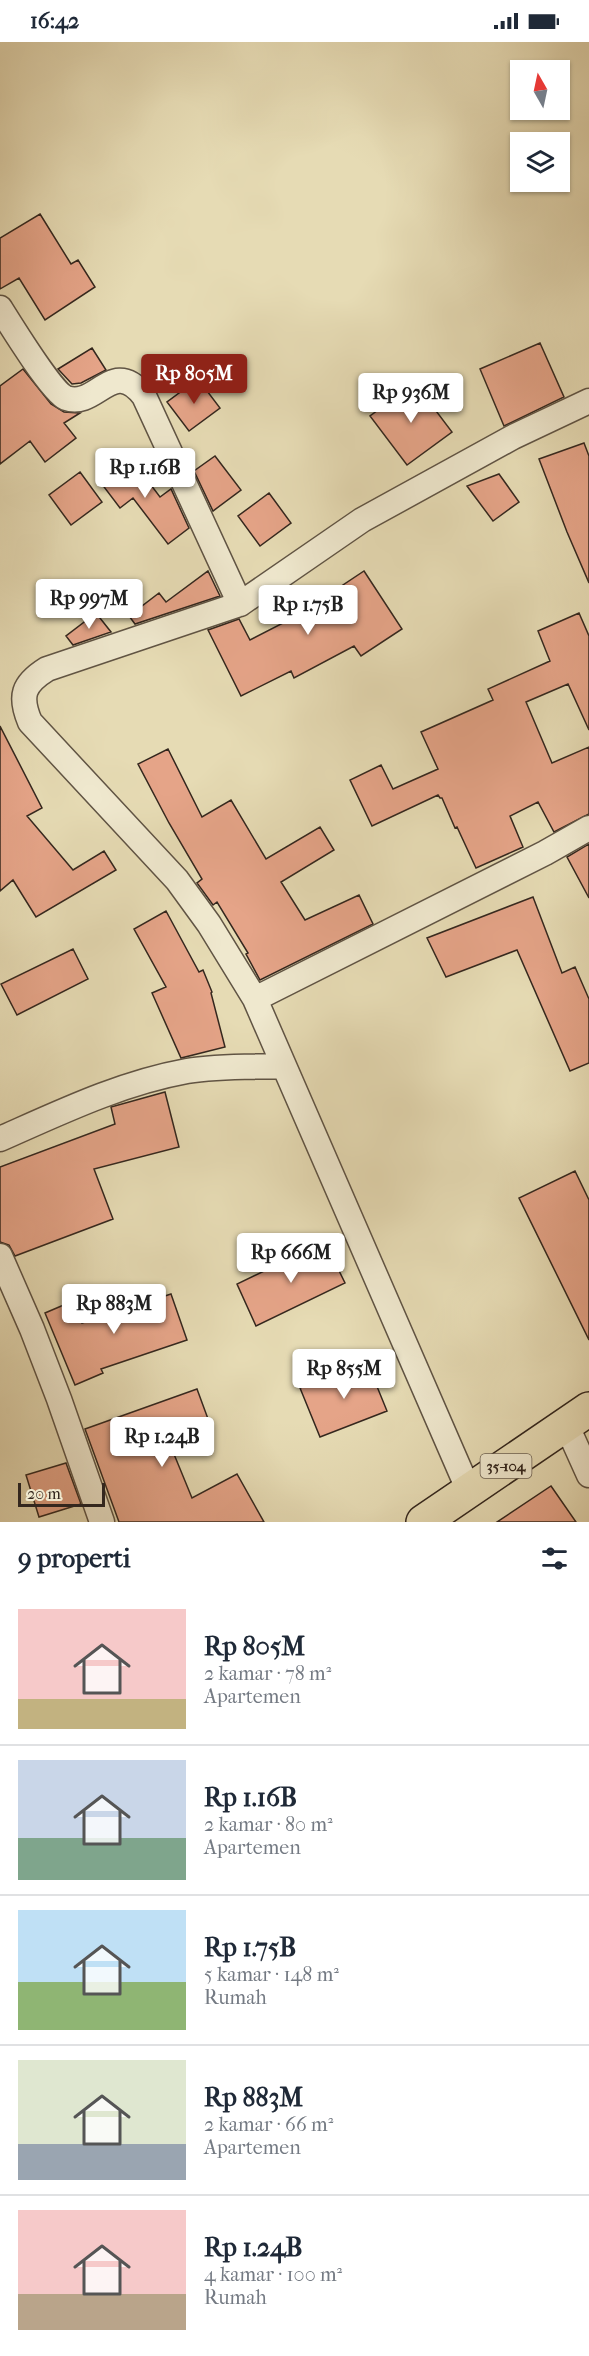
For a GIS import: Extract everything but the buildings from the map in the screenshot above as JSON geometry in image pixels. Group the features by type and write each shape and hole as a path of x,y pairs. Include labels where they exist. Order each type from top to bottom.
{"main road":[{"name":"35-104","path":"423,1522 578,1417"}],"street":[{"path":"0,308 53,387 66,398 83,398 112,382 123,381 134,384 144,396 240,604"},
{"path":"469,1491 255,999 209,924 177,880 30,722 22,705 25,690 34,678 47,669 240,604 362,520 513,437 589,401"},
{"path":"255,999 545,853 589,828"},
{"path":"0,1139 99,1096 143,1081 189,1071 284,1066"},
{"path":"0,1256 56,1389 102,1522"},
{"path":"578,1417 589,1475"}]}
